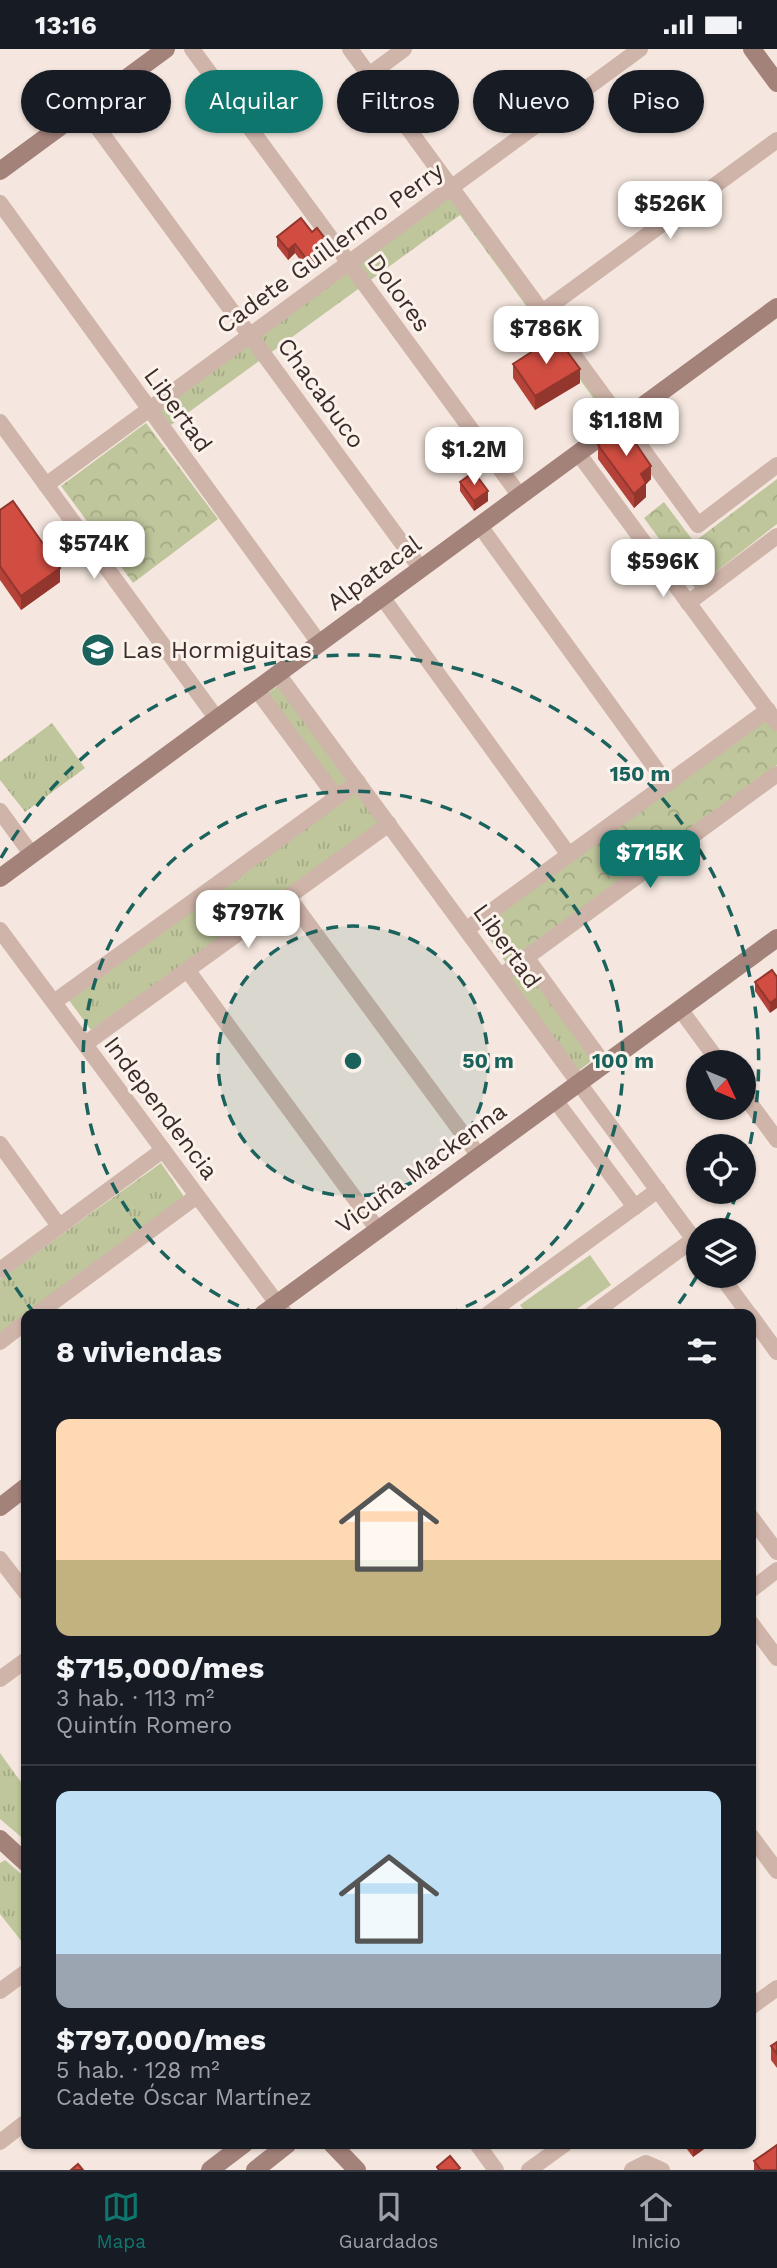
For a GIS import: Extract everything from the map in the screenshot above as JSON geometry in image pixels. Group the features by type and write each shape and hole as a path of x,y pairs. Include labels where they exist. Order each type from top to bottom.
{"main road":[{"path":"138,70 166,49"},
{"path":"752,49 777,83"},
{"path":"0,171 52,133"},
{"name":"Alpatacal","path":"0,878 777,307"},
{"name":"Vicuña Mackenna","path":"278,1309 378,1230 777,938"},
{"path":"0,1507 21,1491"},
{"path":"0,1840 21,1859"},
{"path":"211,2170 238,2149"},
{"path":"255,2170 282,2149"},
{"path":"337,2149 357,2170"}],"street":[{"name":"Dolores","path":"192,49 520,496"},
{"path":"350,49 365,70"},
{"path":"376,70 404,49"},
{"name":"Cadete Guillermo Perry","path":"46,485 640,49"},
{"name":"Chacabuco","path":"103,133 421,569"},
{"path":"411,133 698,526 777,465"},
{"path":"542,312 777,140"},
{"name":"Libertad","path":"0,203 320,644"},
{"path":"0,422 217,719"},
{"path":"467,929 667,784 772,716 578,453"},
{"path":"480,526 667,784"},
{"path":"688,603 777,536"},
{"path":"382,597 569,855"},
{"name":"Libertad","path":"278,674 686,1228"},
{"path":"257,689 336,797"},
{"path":"501,976 777,774"},
{"path":"54,1002 358,782"},
{"path":"0,811 32,855"},
{"path":"85,1044 389,824"},
{"path":"289,898 479,1156"},
{"name":"Independencia","path":"0,930 197,1196 274,1309"},
{"name":"Libertad","path":"526,957 604,1064"},
{"path":"188,971 378,1230"},
{"path":"680,1009 710,1050"},
{"path":"555,1100 635,1207"},
{"path":"756,1111 777,1140"},
{"path":"0,1145 59,1226"},
{"path":"0,1270 163,1150"},
{"path":"495,1309 658,1190"},
{"path":"44,1309 197,1196"},
{"path":"602,1309 686,1249"},
{"path":"730,1288 746,1309"},
{"path":"756,1322 775,1346"},
{"path":"0,1342 21,1326"},
{"path":"756,1524 777,1552"},
{"path":"0,1559 21,1586"},
{"path":"756,1586 777,1570"},
{"path":"756,1630 777,1658"},
{"path":"0,1679 21,1664"},
{"path":"756,1843 777,1871"},
{"path":"0,1991 21,1976"},
{"path":"756,2003 777,1988"},
{"path":"0,2141 21,2126"},
{"path":"481,2149 496,2170"},
{"path":"529,2170 558,2149"},
{"path":"632,2170 646,2163 662,2170"}],"green space":[{"path":"452,195 610,412 605,414 460,215 171,425 155,410"},
{"path":"146,423 218,519 133,583 61,486"},
{"path":"777,479 777,524 695,588 644,518 664,502 694,542"},
{"path":"280,684 350,779 337,789 265,695"},
{"path":"769,718 777,729 777,765 506,963 481,927"},
{"path":"52,723 85,768 25,812 0,780 0,762"},
{"path":"356,791 379,823 91,1030 68,999"},
{"path":"243,876 264,905 206,947 186,918"},
{"path":"524,965 594,1059 577,1072 509,978"},
{"path":"161,1163 185,1198 33,1309 21,1309 21,1318 0,1333 0,1279"},
{"path":"590,1255 611,1285 577,1309 523,1309 520,1305"},
{"path":"0,1753 21,1782 21,1837 0,1819"},
{"path":"5,1860 21,1874 21,1941 0,1914 0,1863"}],"building":[{"path":"301,218 312,232 317,228 330,245 308,261 295,244 288,250 277,237"},
{"path":"556,336 580,369 535,396 513,364"},
{"path":"624,426 651,466 641,474 646,483 634,494 598,445"},
{"path":"474,472 488,491 474,501 460,482"},
{"path":"13,501 60,568 21,596 0,566 0,510"},
{"path":"772,970 777,977 777,998 770,1003 755,982"},
{"path":"777,2042 777,2054 771,2046"},
{"path":"777,2145 777,2170 761,2170 754,2161"},
{"path":"450,2156 460,2168 439,2170 437,2167"},
{"path":"78,2164 83,2170 71,2170"}],"place":[{"name":"Las Hormiguitas","path":"98,650"}]}
